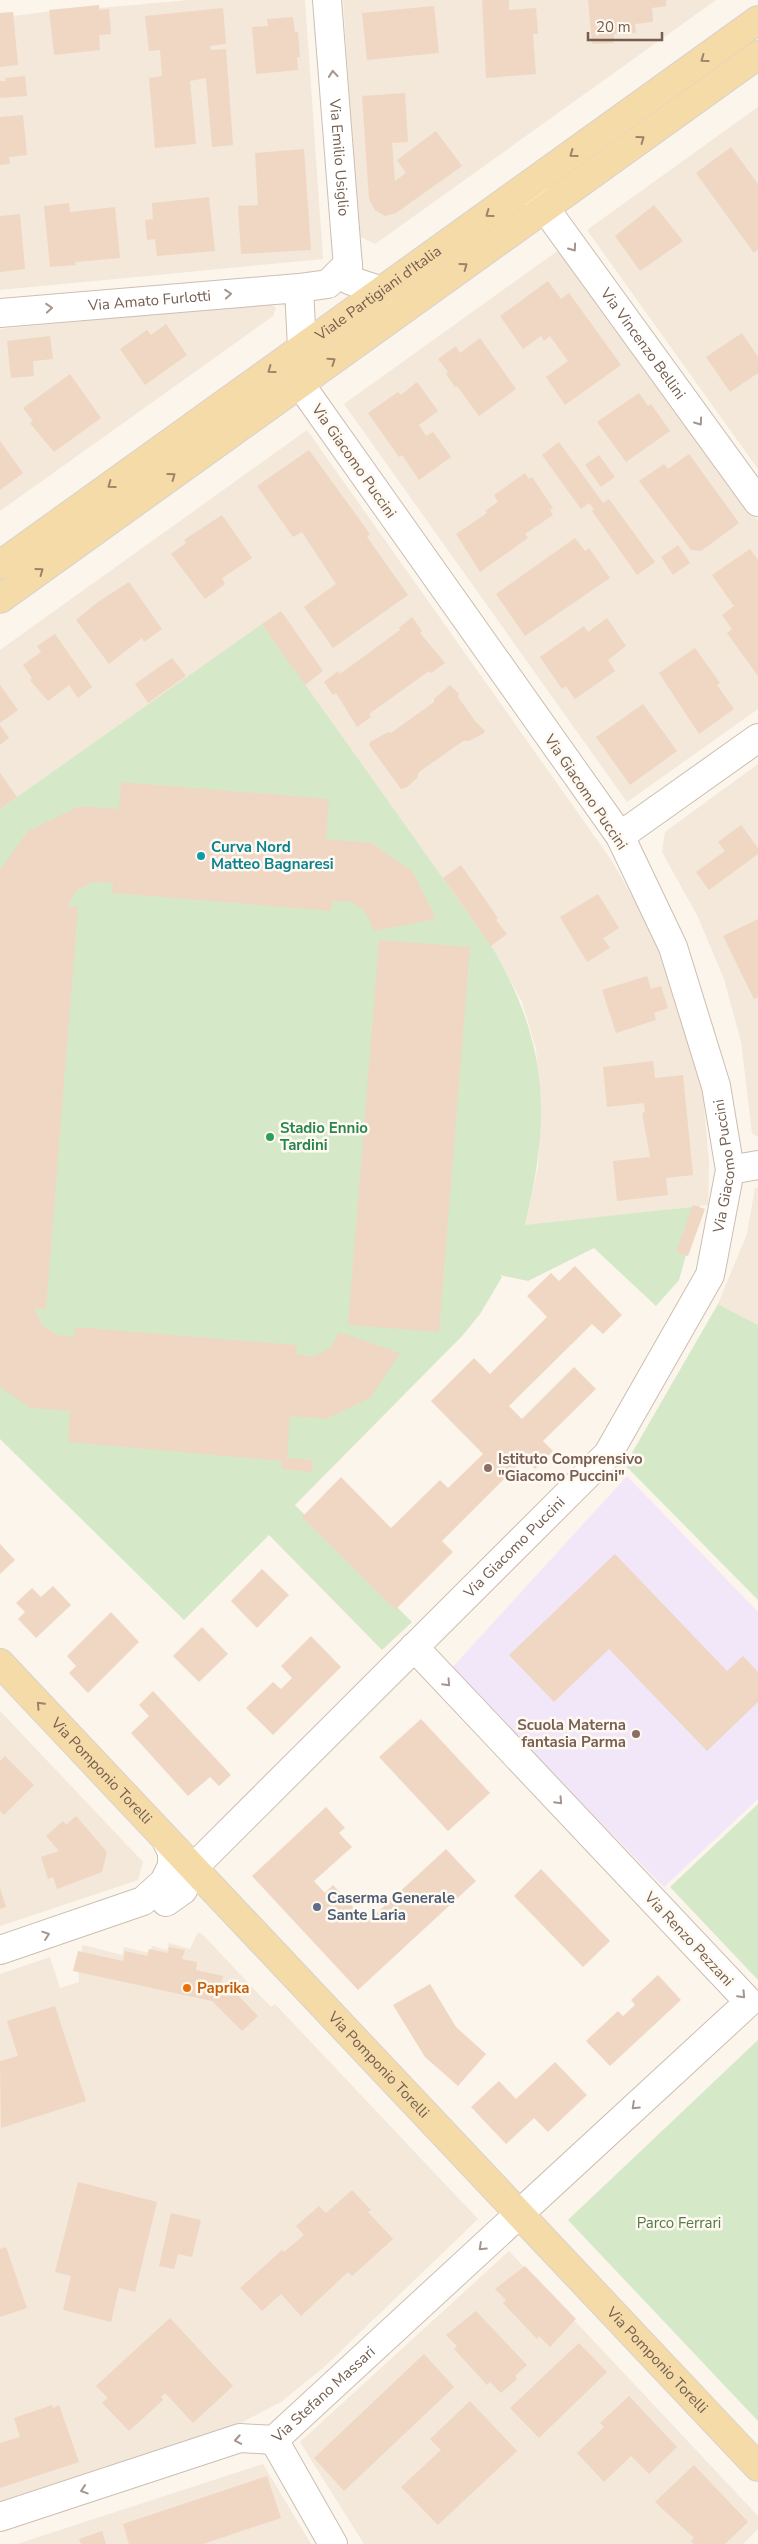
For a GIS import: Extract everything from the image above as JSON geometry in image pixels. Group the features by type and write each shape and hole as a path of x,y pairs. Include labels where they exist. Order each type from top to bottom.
{"main road":[{"name":"Viale Partigiani d'Italia","path":"0,565 758,20"},
{"name":"Viale Partigiani d'Italia","path":"0,599 758,56"},
{"name":"Via Pomponio Torelli","path":"0,1663 758,2468"}],"street":[{"name":"Via Emilio Usiglio","path":"327,0 349,280 382,291"},
{"name":"Via Vincenzo Bellini","path":"528,186 758,502"},
{"name":"Via Amato Furlotti","path":"0,312 299,288 328,284 348,264"},
{"path":"299,288 302,348"},
{"name":"Via Giacomo Puccini","path":"166,1902 183,1890 193,1868 608,1454 710,1275 730,1170 716,1086 673,947 620,836 300,384"},
{"path":"620,836 758,738"},
{"path":"730,1170 758,1165"},
{"name":"Via Renzo Pezzani","path":"414,1647 749,2002 518,2214"},
{"path":"139,1904 158,1889 167,1878 173,1856 172,1848 166,1839"},
{"path":"0,1950 139,1904 211,1901 223,1905 238,1916"},
{"name":"Via Stefano Massari","path":"0,2517 240,2438 274,2440 518,2214"},
{"path":"274,2440 333,2544"}],"shaded area":[{"path":"189,0 305,0 323,259 0,290 0,13 13,12 14,16 99,5 100,8"},
{"path":"343,0 716,0 375,244 359,236"},
{"path":"758,107 758,469 587,230"},
{"path":"563,247 758,521 758,709 627,802 344,404"},
{"path":"269,303 276,308 273,316 0,511 0,329"},
{"path":"307,430 612,861 667,960 701,1076 709,1162 708,1205 525,1226 538,1167 541,1107 536,1049 522,1002 492,947 262,625 0,809 0,650"},
{"path":"758,764 758,1137 752,1133 741,1041 724,979 698,917 662,852 665,832"},
{"path":"755,1188 758,1188 758,1325 718,1304 747,1234"},
{"name":"Scuola Materna fantasia Parma","path":"627,1476 758,1612 758,1799 664,1887 450,1670"},
{"path":"0,1711 143,1862 138,1880 0,1926"},
{"path":"198,1932 271,2007 275,2004 478,2219 323,2368 281,2402 229,2429 0,2509 0,1974 50,1957 60,1988 79,1982 78,1966 83,1945 122,1955 124,1947 150,1953 152,1946 167,1950 169,1943 190,1949"},
{"path":"509,2251 758,2516 758,2529 743,2544 364,2544 300,2442"},
{"path":"263,2464 311,2544 17,2544"}],"green space":[{"name":"Stadio Ennio Tardini","path":"262,624 492,947 511,982 525,1016 540,1082 539,1150 525,1225 700,1206 679,1280 656,1306 594,1248 528,1281 500,1275 502,1277 480,1314 463,1335 295,1505 412,1622 382,1650 269,1535 184,1620 0,1439 0,809"},
{"path":"718,1304 758,1325 758,1600 625,1465"},
{"path":"758,1804 758,1980 670,1887"},
{"name":"Parco Ferrari","path":"758,2040 758,2421 568,2220"}],"building":[{"path":"482,0 509,0 509,10 536,8 538,34 533,34 536,74 486,78"},
{"path":"588,0 666,0 666,6 652,8 653,22 635,24 636,33 614,34 614,43 592,44"},
{"path":"99,5 99,10 109,9 111,34 99,35 100,50 54,55 49,10"},
{"path":"434,6 439,53 367,60 362,13"},
{"path":"223,8 226,44 210,46 211,50 226,49 233,145 212,147 206,78 190,81 196,144 155,148 149,78 162,76 160,50 149,51 145,16"},
{"path":"13,12 18,65 0,67 0,13"},
{"path":"293,17 295,32 298,32 300,57 297,57 298,70 256,74 252,27 268,26 267,19"},
{"path":"25,76 27,96 0,98 0,81 6,81 5,78"},
{"path":"405,93 408,142 392,143 395,181 406,173 397,160 436,131 462,166 396,213 385,216 375,210 369,199 362,96"},
{"path":"23,115 27,155 9,157 10,164 0,165 0,117"},
{"path":"731,147 758,184 758,249 754,253 696,173"},
{"path":"304,149 311,250 241,254 238,206 258,205 255,153"},
{"path":"209,197 215,251 157,256 155,239 147,240 145,220 153,219 152,203"},
{"path":"69,203 70,212 115,207 120,258 75,262 76,265 50,267 44,206"},
{"path":"654,205 683,241 640,271 615,236"},
{"path":"20,214 25,269 0,272 0,216"},
{"path":"548,281 561,299 569,293 621,365 565,405 546,377 568,361 550,336 544,341 541,336 523,349 500,316"},
{"path":"166,324 187,355 145,385 120,349 147,330 151,335"},
{"path":"742,333 758,357 758,373 730,392 706,357"},
{"path":"50,336 53,359 33,361 34,376 11,378 7,341"},
{"path":"480,338 516,389 479,416 457,386 455,387 446,374 448,372 438,359 456,346 460,353"},
{"path":"70,374 101,418 54,452 30,423 33,421 23,408"},
{"path":"417,382 438,411 419,425 426,436 433,432 451,457 419,480 402,455 399,457 368,413 398,392 401,395"},
{"path":"639,393 648,406 651,404 670,431 626,462 597,422"},
{"path":"0,441 23,473 0,490"},
{"path":"559,442 603,503 609,499 655,562 637,575 592,511 594,509 589,503 581,509 542,455"},
{"path":"309,450 370,534 367,537 408,595 333,648 304,607 336,584 302,532 293,537 257,486"},
{"path":"689,454 739,523 701,551 691,550 639,481 664,464 668,469"},
{"path":"599,455 615,477 601,487 585,465"},
{"path":"525,473 529,479 532,477 553,508 550,510 553,515 525,534 528,538 480,572 456,534 487,513 485,511 498,502 494,495"},
{"path":"222,515 252,558 222,578 225,584 205,599 171,554 186,543 184,540"},
{"path":"575,538 585,551 589,548 610,578 525,636 496,594"},
{"path":"678,545 690,563 673,575 661,557"},
{"path":"750,549 758,560 758,676 727,633 732,629 722,615 734,606 712,575"},
{"path":"129,582 162,629 144,642 142,638 109,664 76,620 98,602"},
{"path":"281,611 323,671 305,685 262,624"},
{"path":"412,617 422,631 420,633 445,663 431,673 429,671 369,714 371,717 357,727 336,693 333,695 324,682 338,671 340,674 400,630 399,628"},
{"path":"607,618 626,646 608,660 615,671 575,699 566,686 562,689 540,657 584,626 588,632"},
{"path":"55,634 92,687 78,698 69,685 48,701 30,680 32,678 23,665 41,652 37,646"},
{"path":"695,648 720,683 717,685 734,709 699,734 659,673"},
{"path":"172,658 186,676 148,703 135,684"},
{"path":"0,685 18,710 0,723"},
{"path":"450,685 459,694 458,697 475,721 485,731 469,741 463,741 419,772 417,778 407,787 401,789 369,745 370,742 388,732 391,733 434,702 434,699"},
{"path":"643,704 677,751 630,785 596,737"},
{"path":"0,725 9,738 0,745"},
{"path":"0,773 17,797 0,809"},
{"path":"121,782 329,799 326,839 372,843 413,872 436,919 374,931 365,911 351,902 332,901 331,911 112,893 113,883 93,882 78,889 68,904 68,906 78,907 46,1309 35,1308 35,1310 42,1325 57,1335 75,1337 75,1327 297,1345 296,1355 314,1356 330,1348 339,1332 400,1353 370,1398 326,1419 290,1416 287,1458 313,1460 312,1472 281,1469 282,1461 68,1442 70,1411 31,1408 0,1387 0,870 28,831 80,806 119,809"},
{"path":"741,825 758,848 758,854 709,890 696,872 725,851 718,842"},
{"path":"461,865 507,934 491,946 443,878"},
{"path":"598,894 619,928 603,938 610,948 587,962 560,917"},
{"path":"758,919 758,997 754,999 723,936"},
{"path":"379,940 470,947 439,1332 348,1325"},
{"path":"647,976 651,989 661,986 668,1008 654,1013 656,1020 616,1033 602,990"},
{"path":"653,1061 655,1078 683,1075 693,1175 666,1178 668,1195 617,1201 613,1161 650,1157 642,1113 645,1112 644,1103 607,1107 603,1067"},
{"path":"693,1205 705,1209 688,1256 676,1252"},
{"name":"Istituto Comprensivo \"Giacomo Puccini\"","path":"575,1266 622,1315 603,1334 592,1324 509,1406 522,1419 574,1367 596,1389 543,1441 553,1451 535,1469 525,1458 442,1541 453,1552 395,1610 302,1517 341,1477 391,1528 440,1480 448,1488 483,1454 431,1401 474,1358 490,1374 547,1317 527,1296 551,1273 559,1281"},
{"path":"0,1544 15,1560 0,1574"},
{"path":"615,1554 727,1671 743,1656 758,1672 758,1702 707,1751 609,1649 554,1702 509,1655"},
{"path":"262,1569 289,1595 257,1628 231,1601"},
{"path":"53,1586 71,1605 36,1638 18,1619 25,1612 16,1603 32,1588 41,1597"},
{"path":"111,1612 139,1642 88,1693 69,1673 76,1666 67,1656"},
{"path":"202,1627 228,1654 199,1682 173,1656"},
{"path":"311,1636 341,1667 273,1735 246,1708 273,1682 281,1689 292,1678 281,1666"},
{"path":"153,1691 231,1775 219,1786 210,1777 188,1796 131,1733 149,1716 139,1705"},
{"path":"421,1719 490,1793 448,1831 379,1757"},
{"path":"5,1756 34,1785 4,1815 0,1811 0,1761"},
{"name":"Caserma Generale Sante Laria","path":"326,1807 345,1828 339,1833 352,1847 314,1881 325,1893 333,1885 367,1922 446,1849 476,1881 358,1990 252,1876"},
{"path":"76,1816 107,1852 102,1872 57,1889 53,1877 48,1879 41,1857 59,1851 46,1836 63,1821 66,1825"},
{"path":"541,1869 610,1941 583,1967 514,1896"},
{"path":"0,1888 6,1907 0,1909"},
{"name":"Paprika","path":"169,1947 185,1950 182,1959 197,1962 196,1970 223,1976 220,1990 230,1987 258,2016 242,2031 212,2001 73,1971 78,1951 123,1961 125,1951 147,1956 149,1949 168,1953"},
{"path":"658,1975 681,2000 610,2066 586,2041 618,2011 623,2016 635,2005 631,2000"},
{"path":"430,1984 456,2027 486,2054 458,2086 425,2057 393,2005"},
{"path":"55,2006 86,2101 1,2128 0,2061 18,2056 7,2021"},
{"path":"555,2062 587,2095 548,2132 534,2118 506,2144 471,2107 499,2081 516,2099"},
{"path":"78,2182 157,2202 135,2292 119,2288 111,2322 63,2310 71,2276 55,2272"},
{"path":"352,2190 371,2210 368,2212 393,2239 352,2276 348,2272 301,2316 281,2294 262,2311 240,2288 282,2250 284,2252 304,2235 296,2226 319,2206 326,2213"},
{"path":"171,2213 201,2220 192,2257 178,2254 174,2269 159,2266"},
{"path":"6,2247 27,2308 0,2317 0,2249"},
{"path":"525,2266 576,2319 550,2347 539,2336 537,2339 503,2303 506,2300 495,2289"},
{"path":"476,2311 527,2365 515,2376 517,2379 501,2393 490,2382 487,2385 454,2349 457,2346 446,2335"},
{"path":"170,2318 233,2386 193,2423 165,2393 161,2397 163,2400 129,2431 102,2403 108,2398 96,2386"},
{"path":"579,2343 607,2372 539,2438 510,2408"},
{"path":"424,2354 454,2387 344,2491 314,2458"},
{"path":"629,2396 677,2447 649,2474 631,2456 604,2482 577,2453 604,2427 600,2423"},
{"path":"470,2401 517,2451 438,2525 401,2487 441,2450 430,2439"},
{"path":"52,2405 53,2408 59,2405 79,2462 0,2488 0,2443 20,2437 14,2418"},
{"path":"694,2465 748,2522 725,2544 694,2544 691,2541 694,2538 655,2502"},
{"path":"267,2476 281,2518 203,2544 129,2544 123,2524"},
{"path":"102,2531 106,2544 81,2544 79,2539"}],"place":[{"name":"Curva Nord Matteo Bagnaresi","path":"201,856"},
{"name":"Stadio Ennio Tardini","path":"270,1137"},
{"name":"Istituto Comprensivo \"Giacomo Puccini\"","path":"488,1468"},
{"name":"Scuola Materna fantasia Parma","path":"636,1734"},
{"name":"Caserma Generale Sante Laria","path":"317,1907"},
{"name":"Paprika","path":"187,1988"}]}
